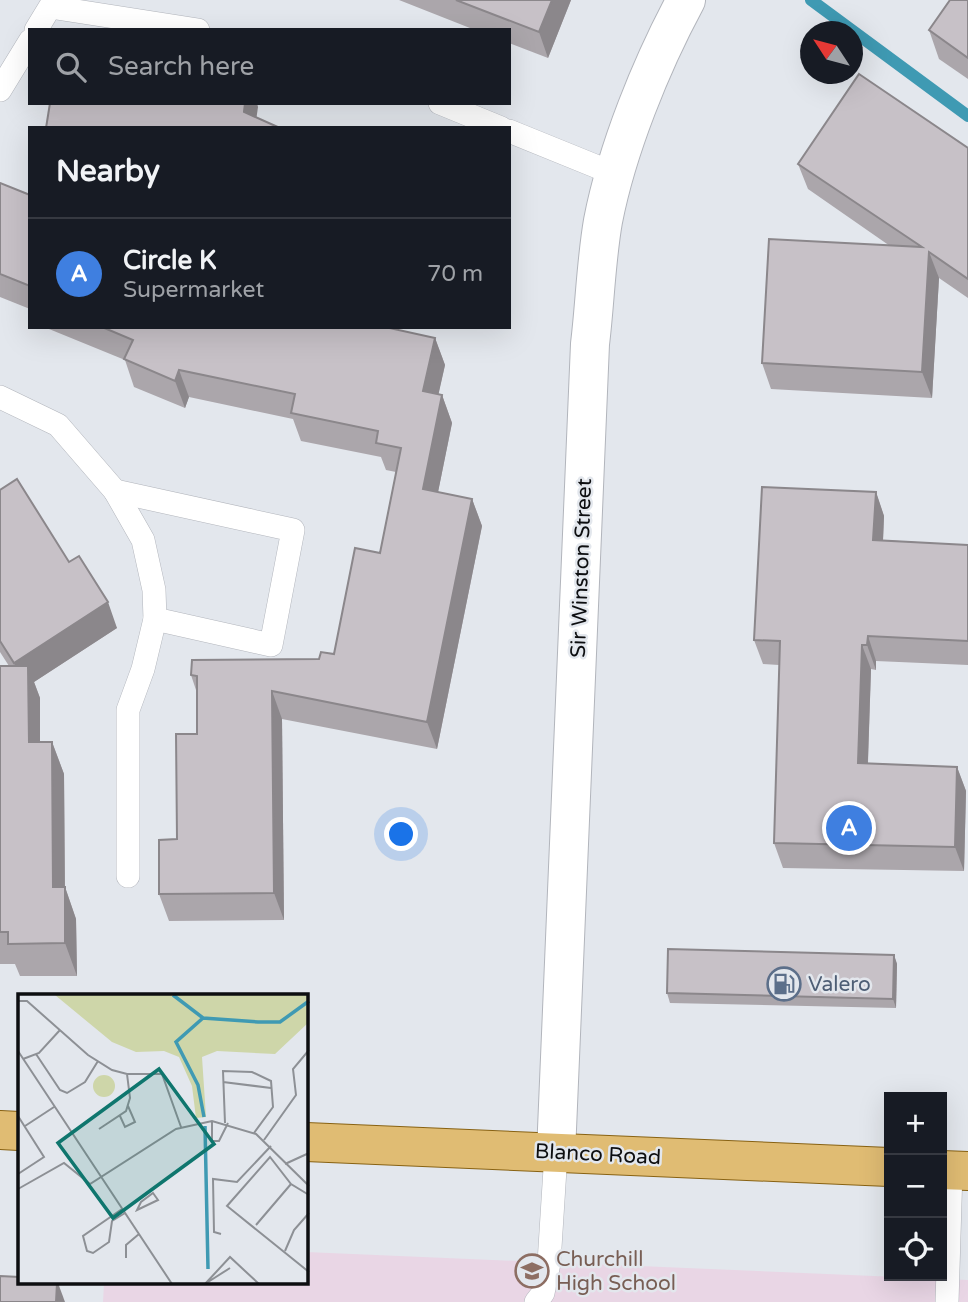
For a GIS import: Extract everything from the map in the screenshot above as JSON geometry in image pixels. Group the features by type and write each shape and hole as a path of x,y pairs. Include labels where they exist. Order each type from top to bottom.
{"main road":[{"path":"0,1130 18,1131"},
{"name":"Blanco Road","path":"308,1142 884,1167"}],"street":[{"name":"Sir Winston Street","path":"556,1153 590,344 603,222 615,174 633,121 672,26 686,0"}],"lane":[{"path":"37,28 50,7 185,28"},
{"path":"0,90 28,44"},
{"path":"445,105 496,126"},
{"path":"511,132 615,174"},
{"path":"0,397 58,425 115,491 143,540 154,590 155,619 143,669 128,710 128,876"},
{"path":"115,491 293,530 271,645 155,619"},
{"path":"536,1302 543,1293 549,1263 556,1153"},
{"path":"947,1302 954,1170"}],"shaded area":[{"name":"Churchill High School","path":"308,1252 884,1276 884,1281 968,1280 968,1302 103,1302 104,1284 308,1284"}],"building":[{"path":"456,0 552,0 539,32"},
{"path":"950,0 968,0 968,58 929,30"},
{"path":"863,77 968,148 968,279 929,252 922,372 762,363 769,239 922,247 798,164 852,84 863,84"},
{"path":"50,105 245,105 244,112 276,126 46,126"},
{"path":"0,183 28,194 28,285 0,274"},
{"path":"107,329 394,329 435,338 423,391 442,395 423,489 472,499 427,722 272,691 274,893 159,894 159,840 177,839 176,734 197,734 197,676 191,675 192,660 319,659 321,652 334,654 355,548 380,553 401,448 376,443 378,431 291,413 295,394 179,370 175,381 124,359 133,340"},
{"path":"17,479 69,562 79,556 108,602 14,663 0,641 0,490"},
{"path":"762,487 876,492 873,540 968,545 968,641 868,636 867,645 862,645 858,763 957,767 955,847 774,843 780,641 754,640"},
{"path":"0,666 28,666 29,742 52,742 53,887 65,887 65,943 8,944 8,932 0,932"},
{"name":"Valero","path":"668,949 894,955 893,999 667,993"},
{"path":"0,1276 18,1277 18,1284 57,1284 56,1302 0,1302"}],"waterway":[{"path":"811,0 968,116"}],"place":[{"name":"Circle K","path":"849,828"},
{"name":"Valero","path":"784,984"},
{"name":"Churchill High School","path":"532,1271"}]}
